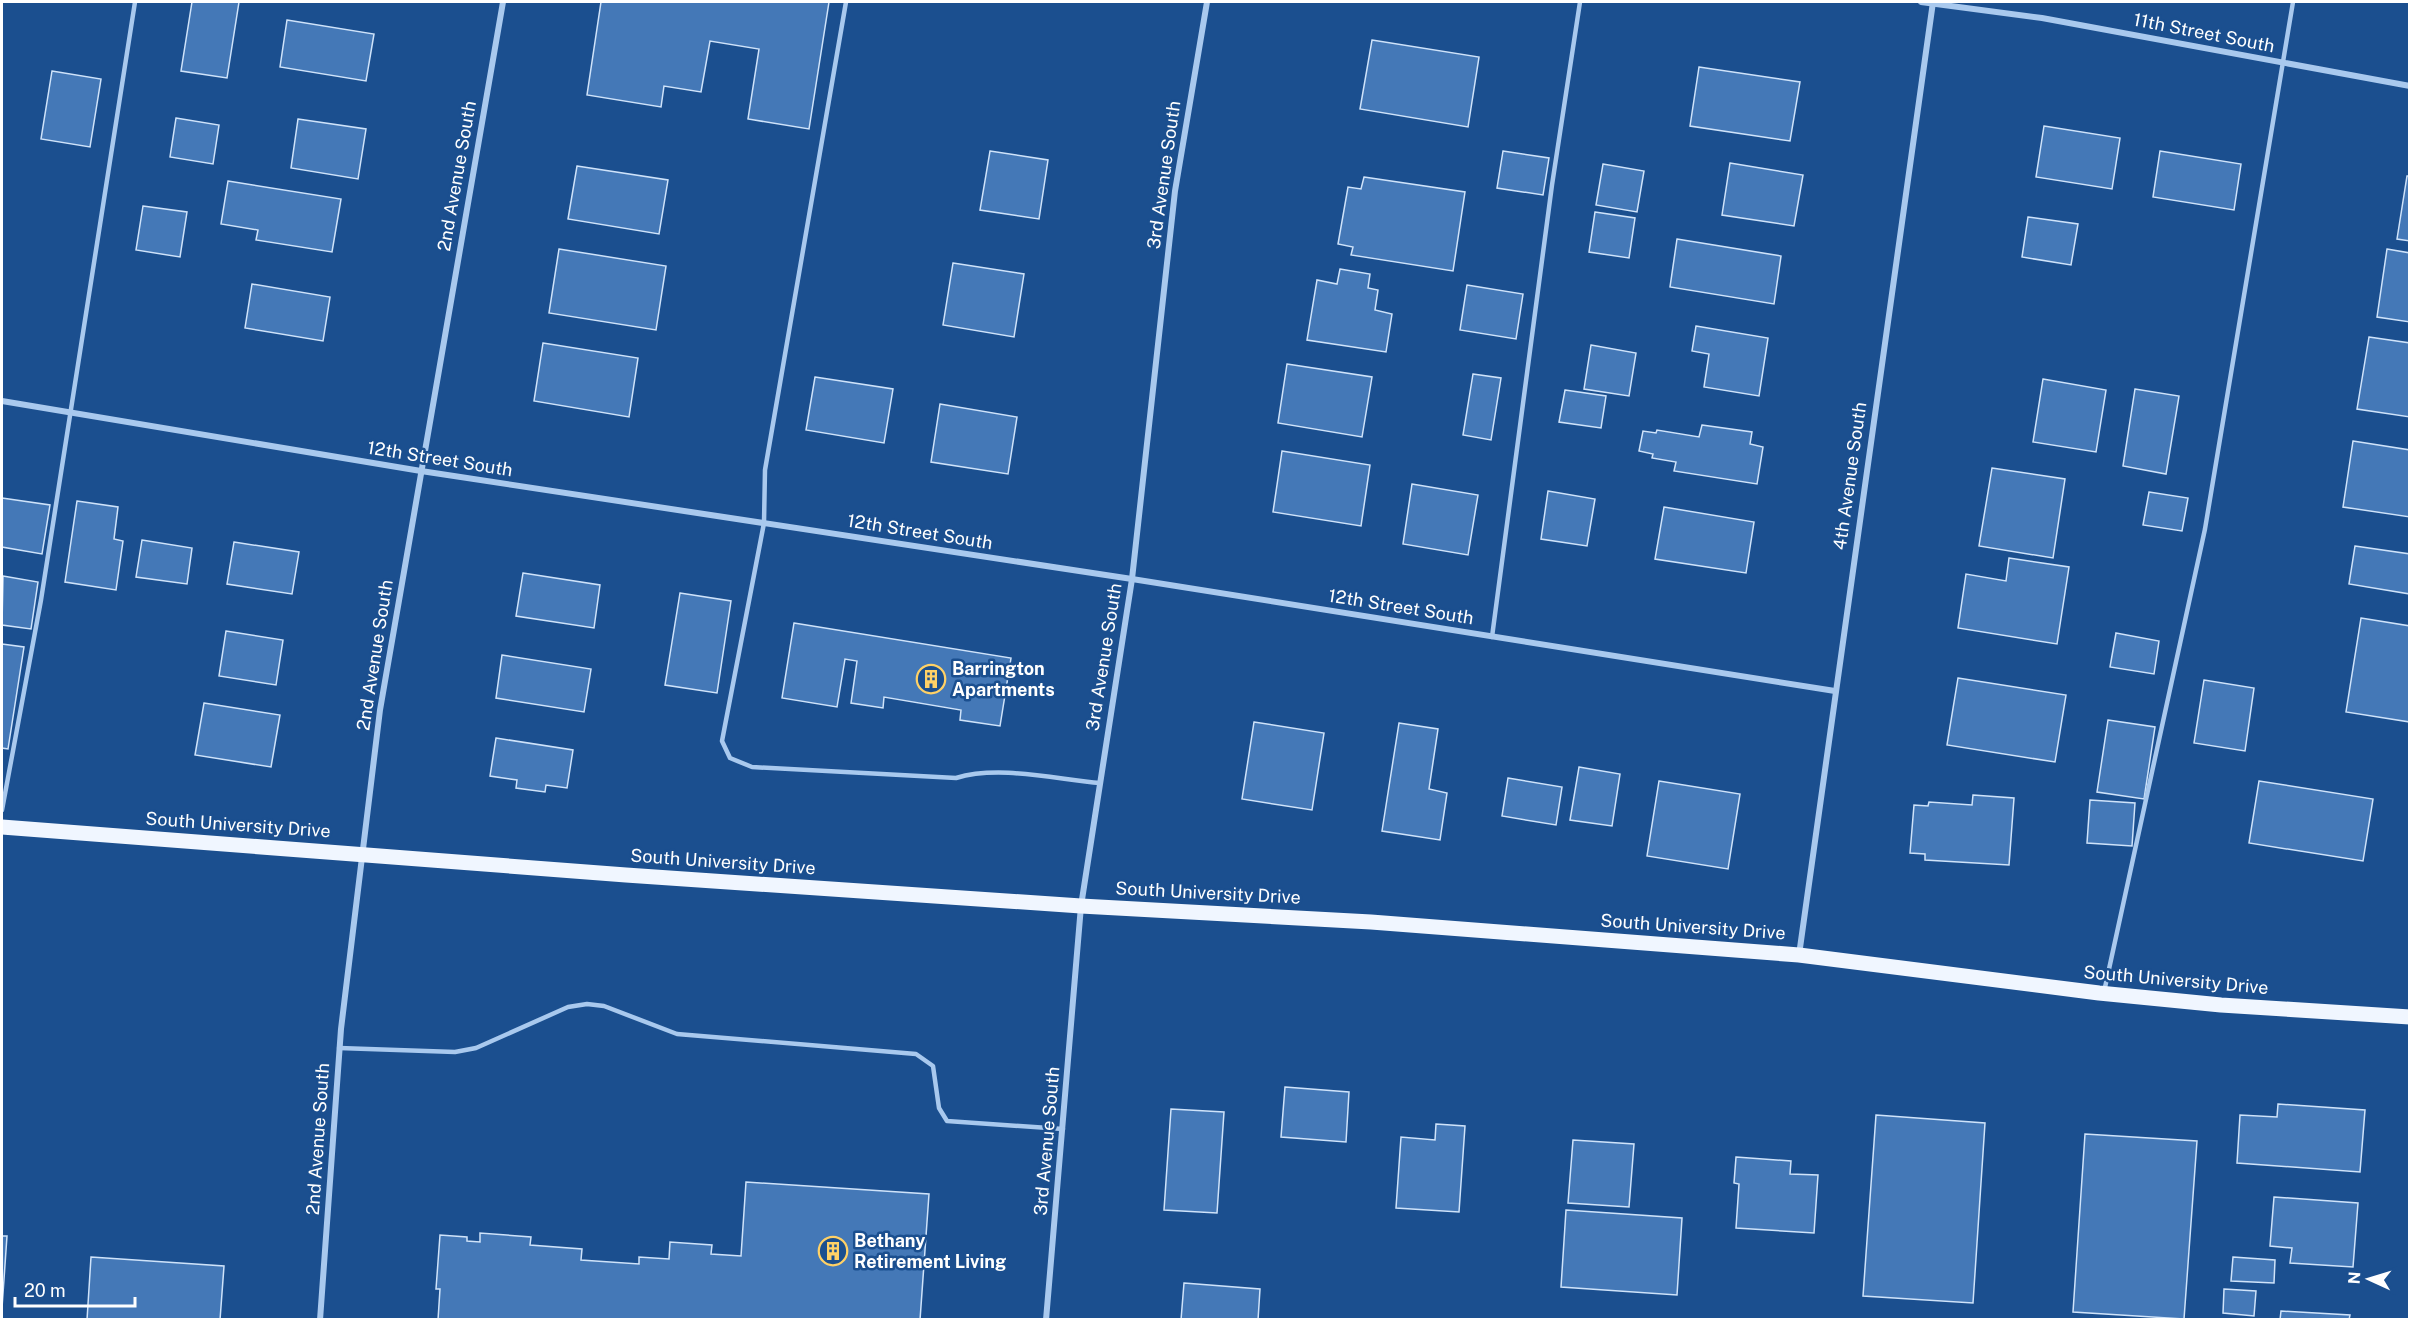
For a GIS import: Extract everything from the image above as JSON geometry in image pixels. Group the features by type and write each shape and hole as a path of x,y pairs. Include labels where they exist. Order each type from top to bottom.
{"main road":[{"name":"South University Drive","path":"2,827 1081,906 1371,922 1799,955 2103,994 2221,1005 2409,1017"}],"street":[{"name":"2nd Avenue South","path":"320,1320 339,1048 380,710 503,2"},
{"name":"3rd Avenue South","path":"1046,1320 1081,906 1131,579 1175,191 1207,2"},
{"name":"11th Street South","path":"1920,2 2042,18 2409,86"},
{"name":"4th Avenue South","path":"1799,955 1933,2"},
{"name":"12th Street South","path":"2,401 421,471 1131,579 1835,691"}],"lane":[{"path":"2,810 41,600 135,2"},
{"path":"846,2 765,470 764,523 722,741 730,758 752,767 956,778 974,773 1009,773 1100,783"},
{"path":"1492,637 1552,185 1580,2"},
{"path":"2103,994 2205,529 2293,2"},
{"path":"339,1048 455,1052 476,1048 568,1007 587,1004 615,1010 677,1034 916,1054 933,1066 939,1108 947,1121 1063,1129"}],"building":[{"path":"192,2 239,2 227,78 181,71"},
{"path":"601,2 829,2 809,129 748,119 759,49 710,41 701,92 664,86 661,107 587,95"},
{"path":"287,20 374,34 366,81 280,67"},
{"path":"1372,40 1479,57 1468,127 1360,109"},
{"path":"1699,67 1800,82 1790,141 1690,126"},
{"path":"52,71 101,79 90,147 41,139"},
{"path":"176,118 219,125 213,164 170,157"},
{"path":"298,119 366,129 358,179 291,168"},
{"path":"2044,126 2120,138 2112,189 2036,177"},
{"path":"990,151 1048,160 1039,219 980,210"},
{"path":"1503,151 1549,158 1543,195 1497,188"},
{"path":"2160,151 2241,164 2234,210 2153,197"},
{"path":"1730,163 1803,175 1794,226 1722,215"},
{"path":"1603,164 1644,171 1637,212 1596,205"},
{"path":"577,166 668,180 659,234 568,219"},
{"path":"2407,176 2410,176 2410,241 2397,239"},
{"path":"1364,177 1465,192 1453,271 1351,255 1353,247 1338,244 1348,187 1361,189"},
{"path":"228,181 341,199 332,252 256,240 258,230 221,224"},
{"path":"143,206 187,212 180,257 136,250"},
{"path":"1595,212 1635,218 1629,258 1589,252"},
{"path":"2028,217 2078,224 2071,265 2022,257"},
{"path":"1677,239 1781,256 1774,304 1670,287"},
{"path":"559,249 666,266 656,330 549,313"},
{"path":"2387,249 2410,253 2410,322 2377,317"},
{"path":"953,263 1024,274 1014,337 943,325"},
{"path":"1340,269 1370,274 1368,288 1378,290 1375,310 1392,314 1386,352 1307,340 1317,280 1337,284"},
{"path":"252,284 330,297 323,341 245,328"},
{"path":"1467,285 1523,294 1516,339 1460,330"},
{"path":"1696,326 1768,338 1759,396 1704,387 1709,354 1692,351"},
{"path":"2369,337 2410,343 2410,417 2357,409"},
{"path":"543,343 638,358 629,417 534,401"},
{"path":"1591,345 1636,353 1629,396 1584,389"},
{"path":"1287,364 1372,377 1362,437 1278,423"},
{"path":"1473,374 1501,378 1491,440 1463,435"},
{"path":"815,377 893,389 884,443 806,430"},
{"path":"2043,379 2106,390 2096,452 2033,442"},
{"path":"2135,389 2179,396 2166,474 2123,466"},
{"path":"1565,390 1606,396 1601,428 1559,422"},
{"path":"940,404 1017,417 1008,474 931,462"},
{"path":"1702,425 1752,432 1750,444 1763,447 1757,484 1674,471 1676,462 1652,458 1653,454 1639,451 1643,431 1656,433 1657,430 1699,437"},
{"path":"2353,441 2410,450 2410,517 2343,507"},
{"path":"1282,451 1370,465 1361,526 1273,512"},
{"path":"1992,468 2065,479 2053,558 1979,546"},
{"path":"1412,484 1478,495 1468,555 1403,544"},
{"path":"1548,491 1595,499 1587,546 1541,539"},
{"path":"2149,492 2188,498 2182,531 2143,525"},
{"path":"2,498 50,505 42,554 2,547"},
{"path":"77,501 118,507 114,539 123,541 116,590 65,582"},
{"path":"1664,507 1754,522 1746,573 1655,559"},
{"path":"142,540 192,548 187,584 136,577"},
{"path":"234,542 299,552 292,594 227,584"},
{"path":"2355,546 2410,554 2410,594 2349,584"},
{"path":"2009,558 2069,567 2057,644 1958,628 1966,574 2006,581"},
{"path":"523,573 600,585 594,628 516,616"},
{"path":"3,576 38,582 31,629 2,625"},
{"path":"680,593 731,601 717,693 665,685"},
{"path":"2361,618 2410,626 2410,722 2346,712"},
{"name":"Barrington Apartments","path":"794,623 1011,658 1000,726 960,720 961,710 884,697 883,708 851,703 857,661 845,659 837,707 782,698"},
{"path":"226,631 283,640 276,685 219,676"},
{"path":"2116,633 2159,641 2154,674 2110,667"},
{"path":"2,644 24,647 8,749 2,748"},
{"path":"502,655 591,669 584,712 496,698"},
{"path":"1958,678 2066,695 2055,762 1947,745"},
{"path":"2204,680 2254,688 2245,751 2194,743"},
{"path":"204,703 280,715 271,767 195,755"},
{"path":"2108,720 2155,727 2144,799 2097,792"},
{"path":"1254,722 1324,733 1312,810 1242,799"},
{"path":"1399,723 1438,729 1429,789 1447,793 1440,840 1382,831"},
{"path":"496,738 573,750 567,788 546,785 545,792 516,788 517,780 490,776"},
{"path":"1579,767 1620,774 1612,826 1570,820"},
{"path":"1508,778 1562,787 1556,825 1502,816"},
{"path":"1659,781 1740,794 1728,869 1647,856"},
{"path":"2259,781 2373,799 2363,861 2249,843"},
{"path":"1973,795 2014,798 2009,865 1925,860 1925,854 1910,853 1914,805 1928,806 1929,802 1972,805"},
{"path":"2090,800 2135,803 2132,846 2087,843"},
{"path":"1285,1087 1349,1092 1346,1142 1281,1137"},
{"path":"2278,1104 2365,1110 2360,1172 2237,1163 2240,1115 2277,1117"},
{"path":"1171,1109 1224,1112 1217,1213 1164,1210"},
{"path":"1876,1115 1985,1123 1973,1303 1863,1296"},
{"path":"1436,1124 1465,1126 1459,1212 1396,1208 1401,1137 1435,1140"},
{"path":"2085,1134 2197,1141 2184,1319 2073,1312"},
{"path":"1573,1140 1634,1144 1629,1207 1568,1203"},
{"path":"1736,1157 1791,1161 1790,1174 1818,1175 1814,1233 1736,1228 1739,1184 1734,1183"},
{"name":"Bethany Retirement Living","path":"746,1182 929,1194 920,1320 438,1320 440,1289 436,1289 440,1235 467,1237 467,1241 480,1242 480,1233 531,1237 530,1245 582,1249 581,1260 639,1264 639,1257 669,1259 670,1242 712,1245 711,1254 741,1256"},
{"path":"2274,1197 2358,1203 2353,1267 2290,1263 2292,1248 2270,1246"},
{"path":"1566,1210 1682,1218 1677,1295 1561,1287"},
{"path":"2,1236 7,1236 2,1308"},
{"path":"91,1257 224,1266 220,1320 87,1320"},
{"path":"2233,1257 2275,1260 2274,1283 2231,1281"},
{"path":"1184,1283 1260,1289 1258,1320 1181,1320"},
{"path":"2224,1289 2256,1291 2254,1316 2223,1313"},
{"path":"2281,1311 2350,1315 2349,1320 2280,1320"}],"place":[{"name":"Barrington Apartments","path":"931,679"},
{"name":"Bethany Retirement Living","path":"833,1251"}]}
